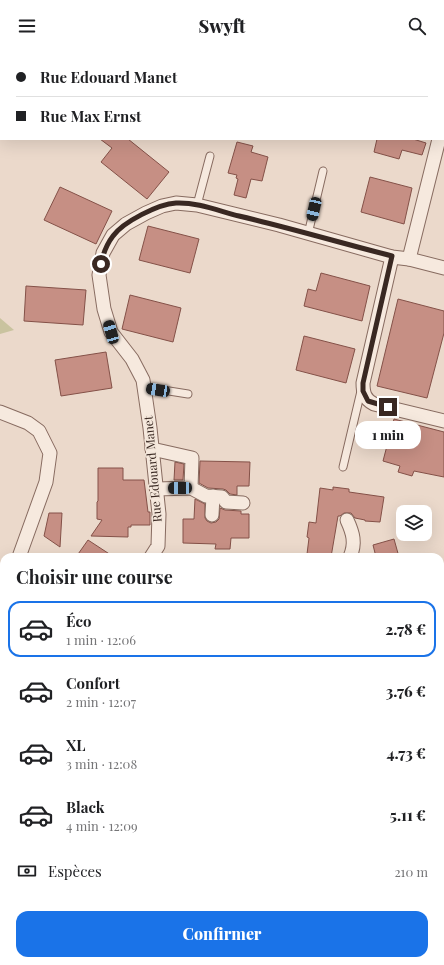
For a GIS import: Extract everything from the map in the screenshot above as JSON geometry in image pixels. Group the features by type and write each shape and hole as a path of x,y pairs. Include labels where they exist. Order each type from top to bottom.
{"street":[{"path":"409,259 439,140"},
{"name":"Rue Edouard Manet","path":"154,553 158,546 159,514 143,380 132,359 111,332 104,309 99,275 103,253 113,235 126,224 162,206 176,203 197,205 279,225 392,256 444,268"},
{"path":"392,256 363,383 363,391 368,401 374,404 444,421"},
{"path":"0,412 28,423 39,431 50,453 46,482 21,553"},
{"path":"152,449 192,458 191,488"},
{"path":"157,489 191,488 206,496 222,497 226,502 243,503"},
{"path":"212,515 213,496"},
{"path":"347,520 353,532 354,539 352,553"}],"lane":[{"path":"197,205 210,156"},
{"path":"308,234 323,172"},
{"path":"343,467 363,383"},
{"path":"144,387 188,394"}],"shaded area":[{"path":"0,318 14,330 0,334"}],"building":[{"path":"101,140 129,140 169,172 147,199 101,162 112,148"},
{"path":"377,140 416,140 426,143 422,155 402,150 399,159 374,152"},
{"path":"237,142 253,146 251,152 268,157 262,181 251,179 246,198 234,195 238,179 236,178 237,175 228,173"},
{"path":"370,177 412,188 404,224 361,212"},
{"path":"60,187 112,211 96,244 44,220"},
{"path":"148,226 199,239 190,273 139,260"},
{"path":"321,273 370,286 362,321 304,306 308,289 316,291"},
{"path":"26,286 86,290 83,325 24,321"},
{"path":"130,295 181,308 173,342 122,329"},
{"path":"398,299 444,311 444,333 427,398 377,386"},
{"path":"304,336 355,349 346,383 296,370"},
{"path":"106,352 112,388 61,396 55,360"},
{"path":"394,419 444,432 444,477 414,471 412,476 398,472 400,466 383,461"},
{"path":"200,461 250,462 249,486 237,486 237,495 230,494 223,489 208,488 199,483"},
{"path":"175,462 184,464 183,480 174,480"},
{"path":"98,468 123,468 123,480 144,480 148,512 150,512 150,525 131,525 131,527 128,527 128,537 91,536 102,520 97,519"},
{"path":"333,487 349,489 349,492 384,497 380,522 365,521 355,518 351,513 344,513 338,516 332,553 307,553 309,522 316,523 320,488 333,490"},
{"path":"195,499 205,504 205,518 211,523 216,522 219,519 220,508 225,510 241,511 241,514 249,514 249,538 231,538 230,549 215,549 216,544 183,543 183,519 194,519"},
{"path":"49,513 62,513 60,547 44,536"},
{"path":"394,539 398,553 375,553 373,545"},
{"path":"88,540 108,553 79,553"}],"route":[{"path":"101,264 103,253 113,235 126,224 162,206 176,203 197,205 279,225 392,256 363,383 363,391 368,401 388,407"}]}
